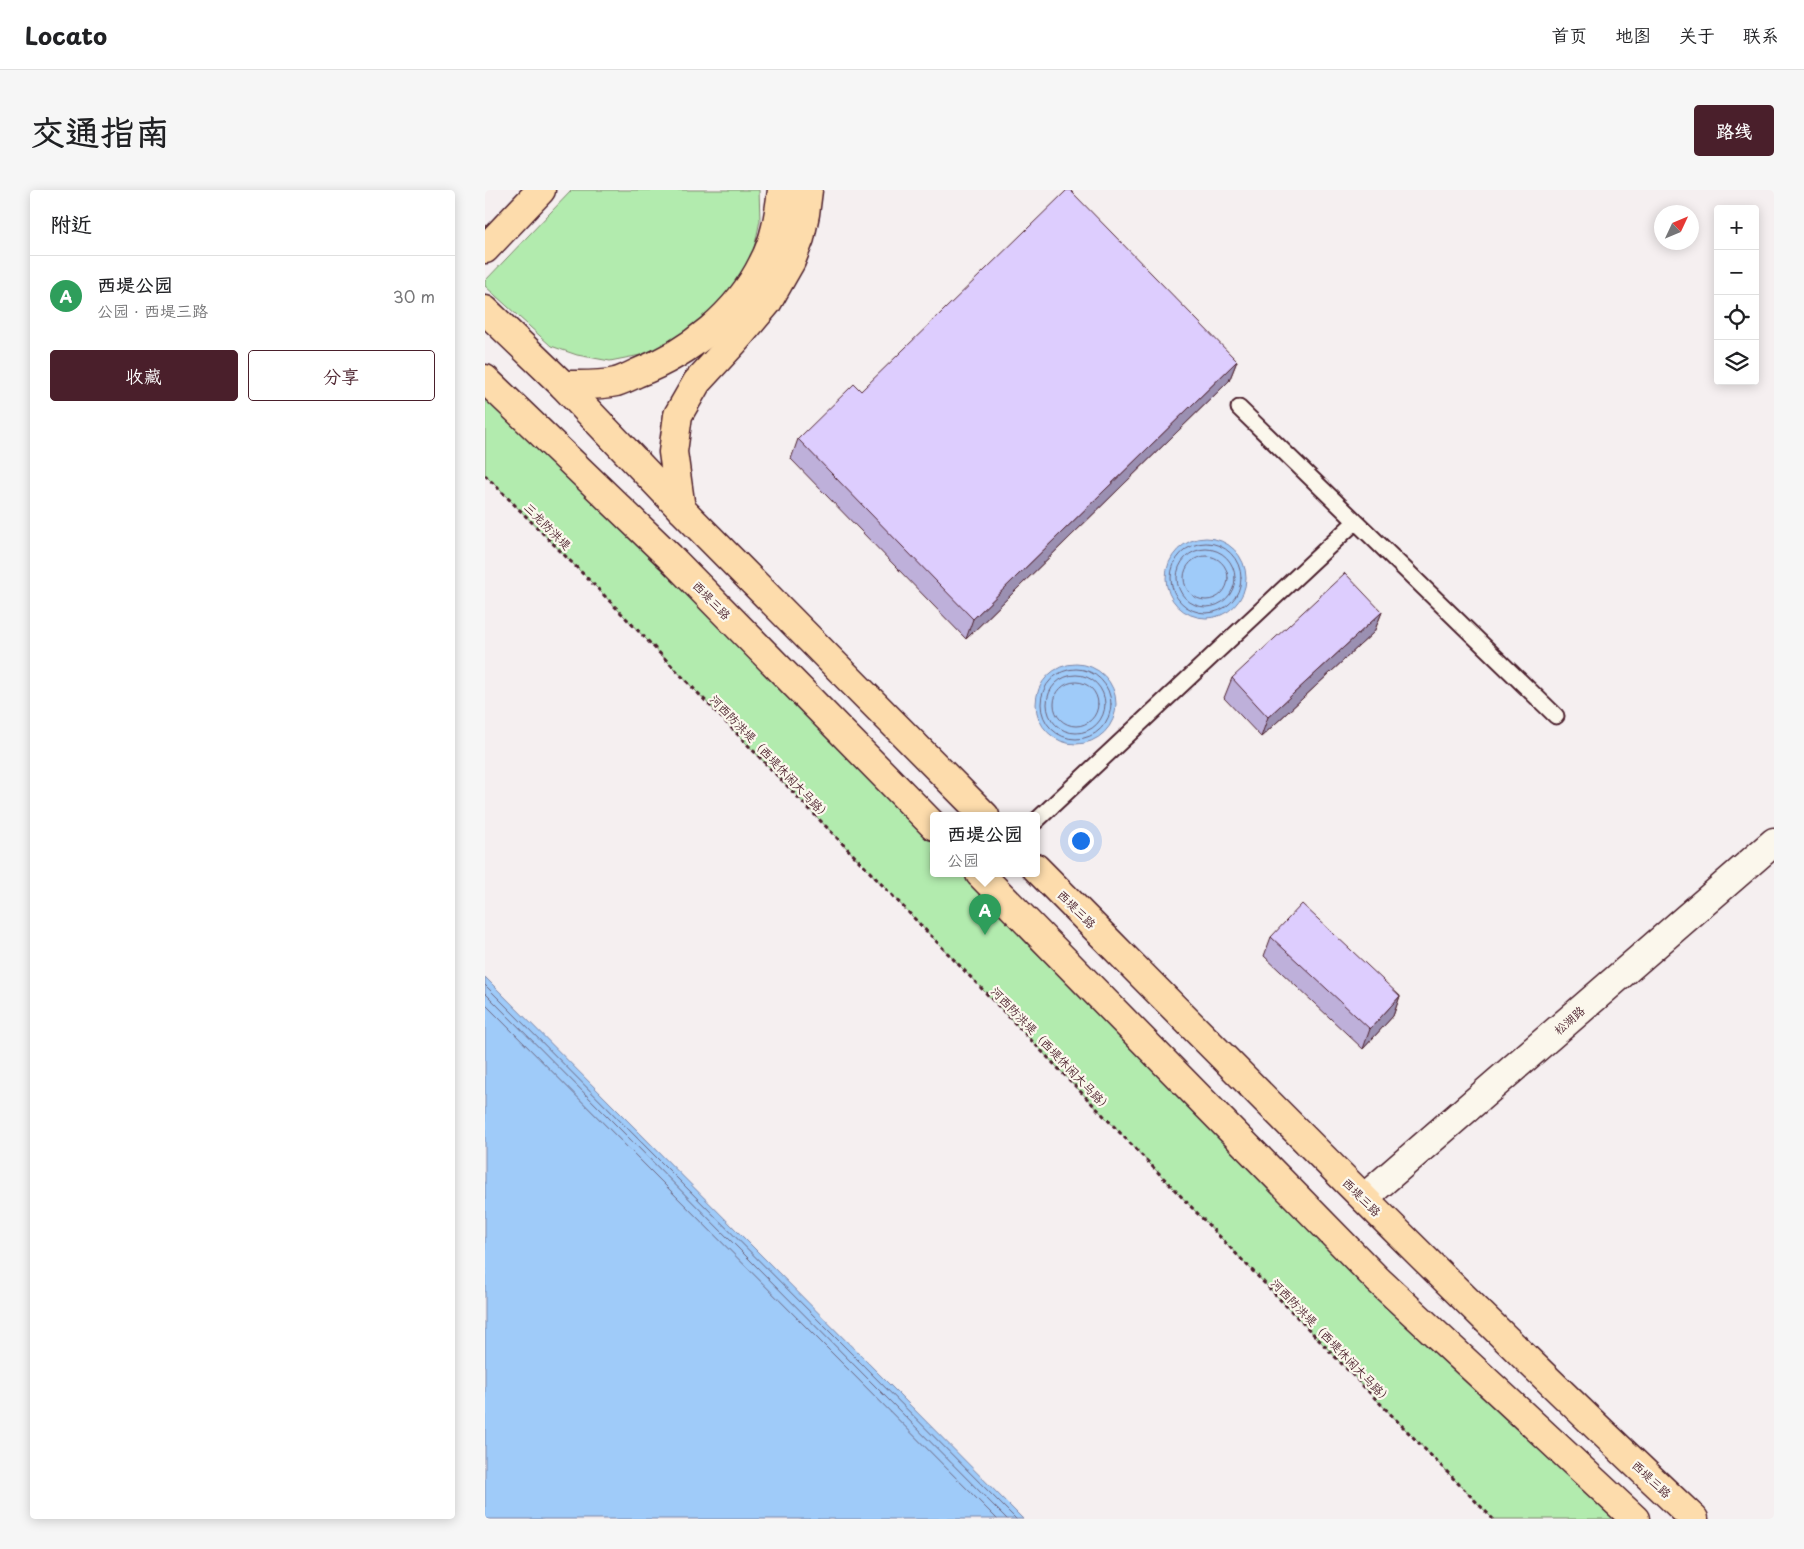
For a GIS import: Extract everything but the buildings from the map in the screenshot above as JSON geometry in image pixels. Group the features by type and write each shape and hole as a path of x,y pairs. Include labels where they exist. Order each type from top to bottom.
{"main road":[{"path":"563,385 617,382 657,366 685,350 717,323 743,296 764,263 778,221 782,190"},
{"path":"681,509 673,452 678,415 697,382 767,303 791,261 800,238 807,190"},
{"path":"485,249 533,198"},
{"path":"485,310 563,385 681,509 981,812"},
{"name":"西堤三路","path":"485,379 670,557 930,822"},
{"name":"西堤三路","path":"1040,872 1364,1198 1638,1467 1694,1519"},
{"path":"983,877 1378,1280 1635,1519"}],"street":[{"name":"松湖路","path":"1364,1198 1774,842"}],"lane":[{"path":"1239,408 1556,716"},
{"path":"1040,817 1355,522"}],"path":[{"name":"三龙防洪堤","path":"485,475 599,590"},
{"name":"河西防洪堤（西堤休闲大马路）","path":"599,590 1360,1383 1493,1519"}],"green space":[{"path":"572,190 759,190 760,220 752,259 733,291 708,315 661,351 610,361 577,355 551,346 485,286 485,281"},
{"path":"485,379 930,822 930,877 983,877 1635,1519 1493,1519 599,590 485,475"}],"water":[{"path":"1198,538 1214,538 1235,549 1246,570 1246,586 1235,607 1214,618 1198,618 1184,612 1172,600 1166,586 1166,570 1172,556 1184,544"},
{"path":"1068,664 1084,664 1105,675 1116,696 1116,712 1105,733 1084,744 1068,744 1054,738 1042,726 1036,712 1036,696 1042,682 1054,670"},
{"path":"485,977 1023,1519 485,1519"}],"place":[{"name":"西堤公园","path":"985,935"}]}
